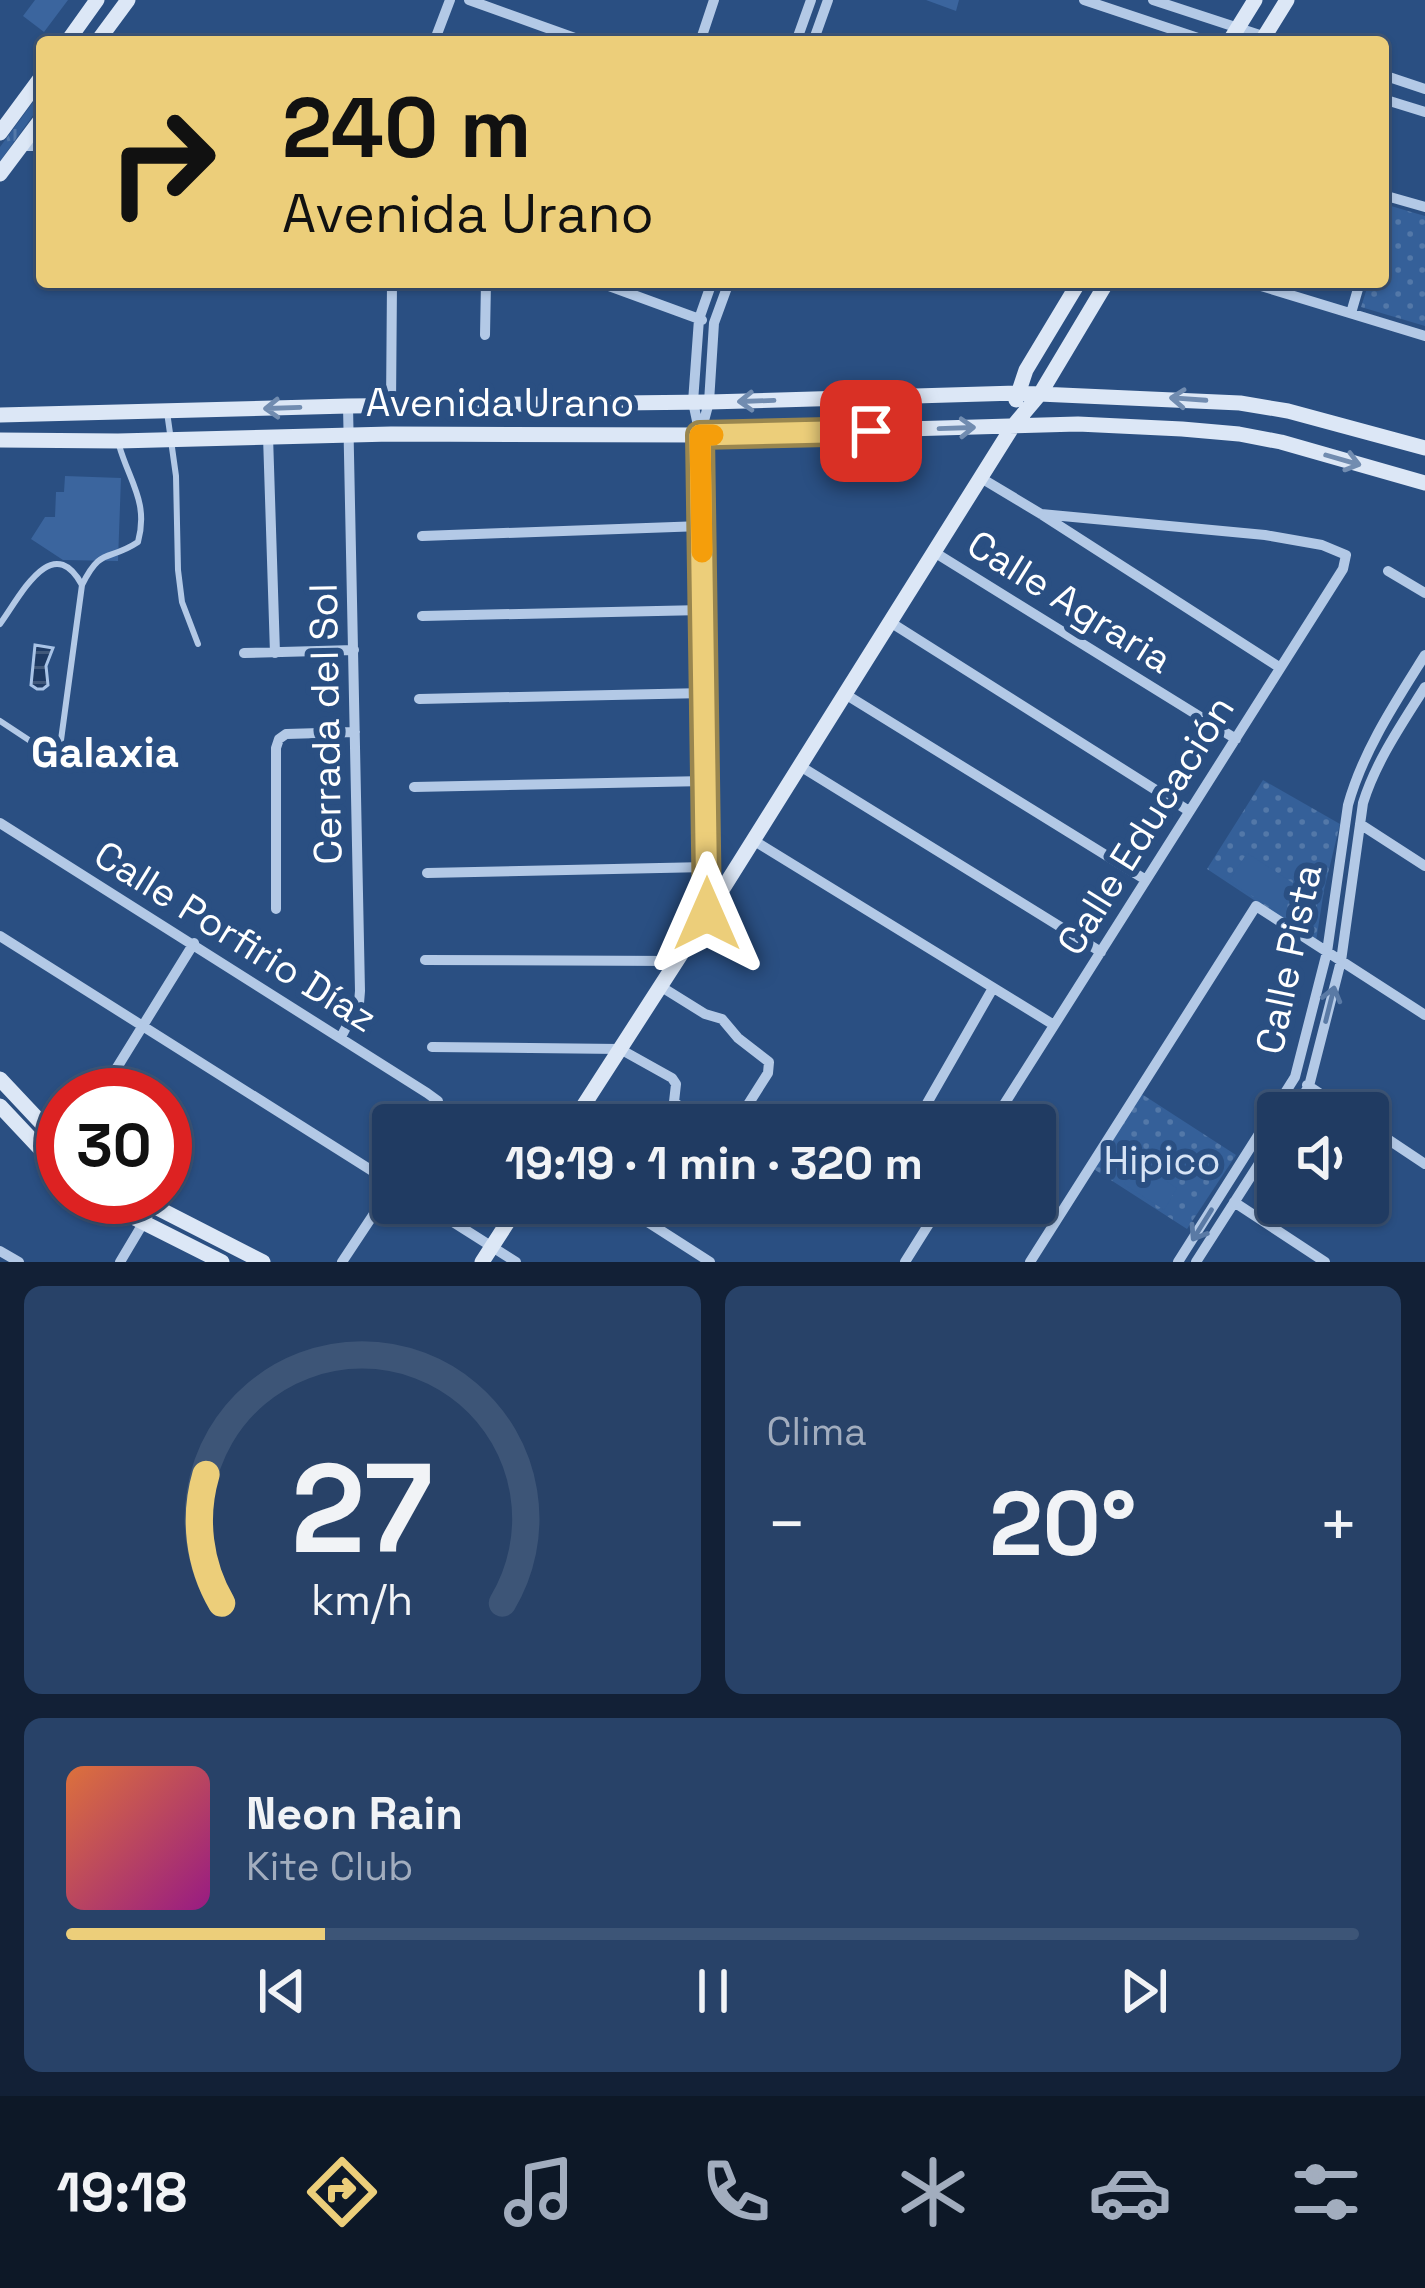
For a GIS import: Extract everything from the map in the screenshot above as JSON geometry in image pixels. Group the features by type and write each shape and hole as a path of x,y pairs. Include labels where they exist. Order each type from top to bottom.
{"main road":[{"path":"71,36 98,0"},
{"path":"101,36 128,0"},
{"path":"1234,35 1255,0"},
{"path":"1271,36 1287,0"},
{"path":"0,133 36,84"},
{"path":"0,174 36,126"},
{"path":"1013,426 1026,370 1075,288"},
{"path":"585,1104 1103,288"},
{"name":"Avenida Urano","path":"0,415 1017,393 1240,403 1425,448"},
{"path":"870,397 871,431"},
{"path":"98,414 98,441"},
{"name":"Avenida Urano","path":"0,440 700,435 1078,424 1239,434 1425,483"},
{"path":"0,1079 36,1117"},
{"path":"0,1106 36,1145"},
{"path":"190,1224 263,1262"},
{"path":"487,1255 507,1224"},
{"path":"143,1225 222,1262"}],"street":[{"path":"436,36 450,0"},
{"path":"469,0 568,36"},
{"path":"702,36 714,0"},
{"path":"798,36 811,0"},
{"path":"815,36 828,0"},
{"path":"1084,0 1192,36"},
{"path":"1159,1 1234,35"},
{"path":"534,36 538,26"},
{"path":"1389,77 1425,89"},
{"path":"1389,101 1425,112"},
{"path":"22,146 36,146"},
{"path":"1389,199 1425,207"},
{"path":"391,406 392,288"},
{"path":"485,335 486,288"},
{"path":"614,288 714,323"},
{"path":"707,914 699,319 710,288"},
{"path":"701,402 714,323 727,288"},
{"path":"1268,288 1425,336"},
{"path":"1351,313 1358,288"},
{"name":"Cerrada del Sol","path":"340,1037 359,1003 360,991 348,406"},
{"path":"268,436 275,653"},
{"path":"981,478 1280,667"},
{"name":"Calle Educación","path":"1004,1104 1342,569 1346,555 1322,545 1265,535 1042,514"},
{"path":"422,536 702,526"},
{"name":"Calle Agraria","path":"934,552 1236,739"},
{"path":"1388,571 1425,593"},
{"path":"422,616 703,610"},
{"path":"890,622 1189,811"},
{"path":"244,653 353,650"},
{"name":"Calle Pista","path":"1178,1262 1295,1077 1327,952 1354,783 1425,656"},
{"path":"1410,680 1425,688"},
{"name":"Calle Pista","path":"1305,1092 1341,961 1364,803 1376,768 1425,688"},
{"path":"419,699 706,693"},
{"path":"845,694 1146,880"},
{"path":"276,909 275,748 279,739 286,734 355,732"},
{"path":"800,766 1101,952"},
{"path":"414,787 706,781"},
{"name":"Calle Porfirio Díaz","path":"0,824 340,1037 438,1104"},
{"path":"1360,824 1425,866"},
{"path":"754,840 1054,1025"},
{"path":"428,873 706,867"},
{"path":"1030,1262 1256,906 1425,1015"},
{"path":"0,936 372,1172"},
{"path":"117,1068 194,944"},
{"path":"425,960 676,961"},
{"path":"660,986 722,1019 770,1062 748,1104"},
{"path":"927,1104 993,988"},
{"path":"432,1047 620,1049 672,1078 675,1104"},
{"path":"1295,1077 1318,1092"},
{"path":"1389,1140 1425,1163"},
{"path":"1196,1262 1257,1167"},
{"path":"1234,1202 1325,1262"},
{"path":"342,1262 372,1217"},
{"path":"448,1224 487,1255 516,1262"},
{"path":"651,1224 710,1262"},
{"path":"904,1262 928,1224"},
{"path":"120,1262 143,1225"},
{"path":"2,1255 19,1262"}],"lane":[{"path":"166,412 176,476 182,602 198,644"},
{"path":"0,721 44,750 57,748 61,740 82,585 93,563 103,555 138,542 142,526 141,500 125,469 118,441"},
{"path":"0,624 48,564 70,567 82,585"}],"green space":[{"path":"36,98 36,111 0,161 0,147"},
{"path":"1391,206 1425,216 1425,326 1361,307 1367,288 1389,288"},
{"path":"1263,780 1340,824 1316,941 1207,869"},
{"path":"1247,853 1296,885 1279,913 1229,881"},
{"name":"Hipico","path":"1137,1091 1236,1155 1187,1229 1089,1166"},
{"path":"1136,1162 1177,1188 1164,1210 1124,1184"}],"shaded area":[{"path":"35,645 53,648 46,666 48,685 43,689 31,685"}],"building":[{"path":"35,0 68,0 44,32 23,16"},
{"path":"926,0 959,0 956,11"},
{"path":"65,476 121,478 118,561 63,560 31,539 45,517 55,517 56,492 64,492"}],"slow traffic":[{"path":"702,552 700,435 713,435"}],"district":[{"name":"Galaxia","path":"105,752"}],"route":[{"path":"707,914 700,435 871,431"}]}
